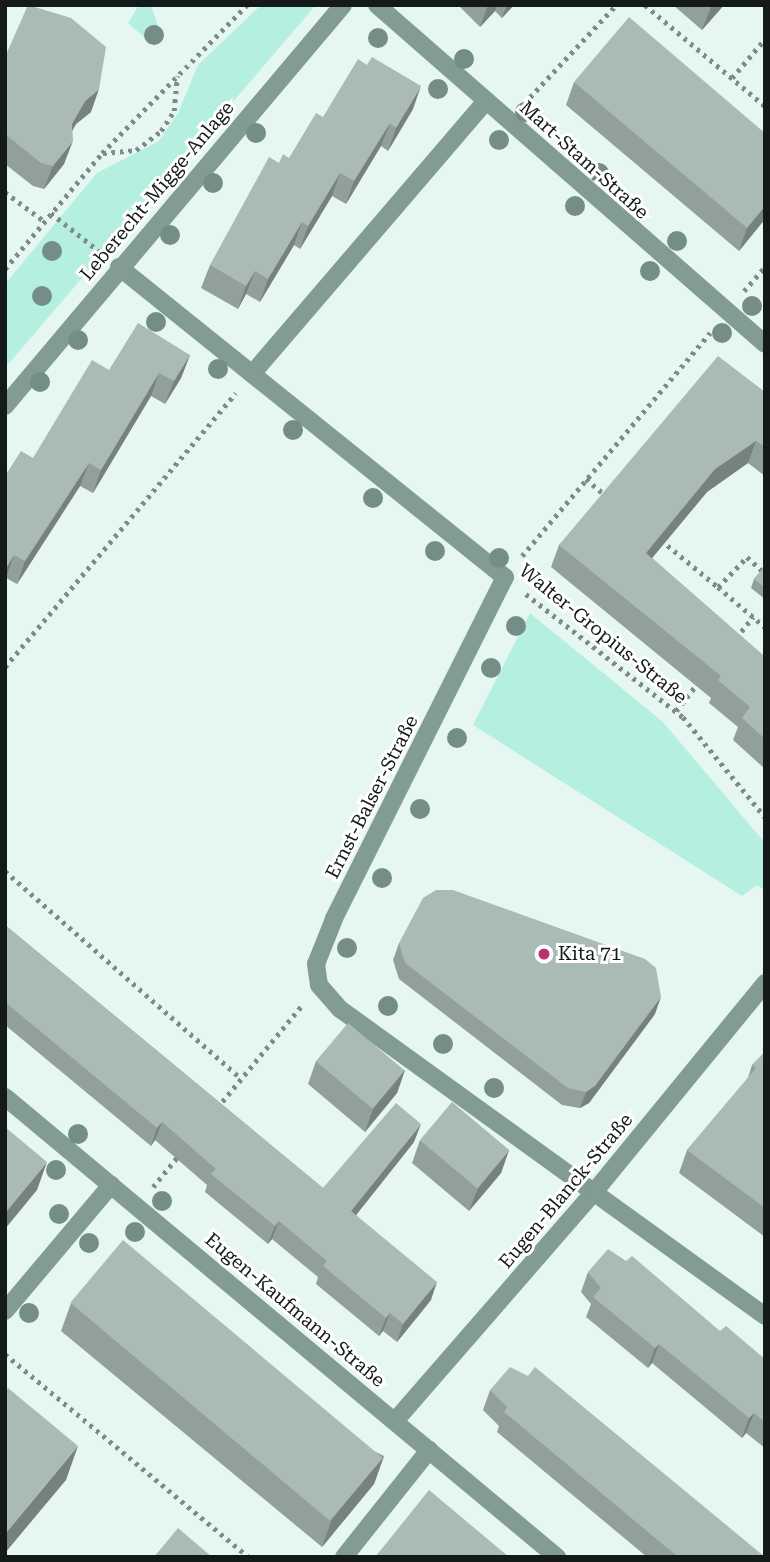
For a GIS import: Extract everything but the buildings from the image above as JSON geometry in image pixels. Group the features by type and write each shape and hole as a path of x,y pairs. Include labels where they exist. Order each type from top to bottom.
{"street":[{"name":"Leberecht-Migge-Anlage","path":"5,406 118,267 343,5"},
{"name":"Mart-Stam-Straße","path":"377,5 726,313 765,344"},
{"path":"252,374 486,101"},
{"path":"118,267 505,577"},
{"name":"Ernst-Balser-Straße","path":"319,985 316,964 334,919 505,577"},
{"name":"Eugen-Blanck-Straße","path":"395,1421 595,1191 765,983"},
{"path":"319,985 340,1009 765,1315"},
{"name":"Eugen-Kaufmann-Straße","path":"5,1097 557,1557"},
{"path":"5,1311 111,1185"},
{"path":"344,1557 429,1450"}],"path":[{"path":"5,269 102,153 247,5"},
{"path":"530,97 616,5"},
{"path":"645,5 765,106"},
{"path":"732,78 765,39"},
{"path":"102,153 136,150 161,131 173,111 177,75"},
{"path":"5,192 44,221"},
{"path":"51,213 118,267"},
{"name":"Walter-Gropius-Straße","path":"726,313 505,577 676,710 765,817"},
{"path":"5,667 252,374"},
{"path":"586,479 617,504"},
{"path":"657,537 765,627"},
{"path":"718,587 747,558 765,573"},
{"path":"727,648 753,617"},
{"path":"676,710 701,679"},
{"path":"5,871 241,1077"},
{"path":"215,1110 319,985"},
{"path":"138,1206 181,1152"},
{"path":"5,1354 249,1557"}],"green space":[{"path":"139,5 151,5 162,38 157,43 152,44 128,23"},
{"path":"261,5 316,5 5,368 5,284 97,173 159,141 178,113 198,65"},
{"path":"530,613 663,722 765,843 765,890 757,885 742,896 473,725"}],"place":[{"name":"Kita 71","path":"544,954"}]}
